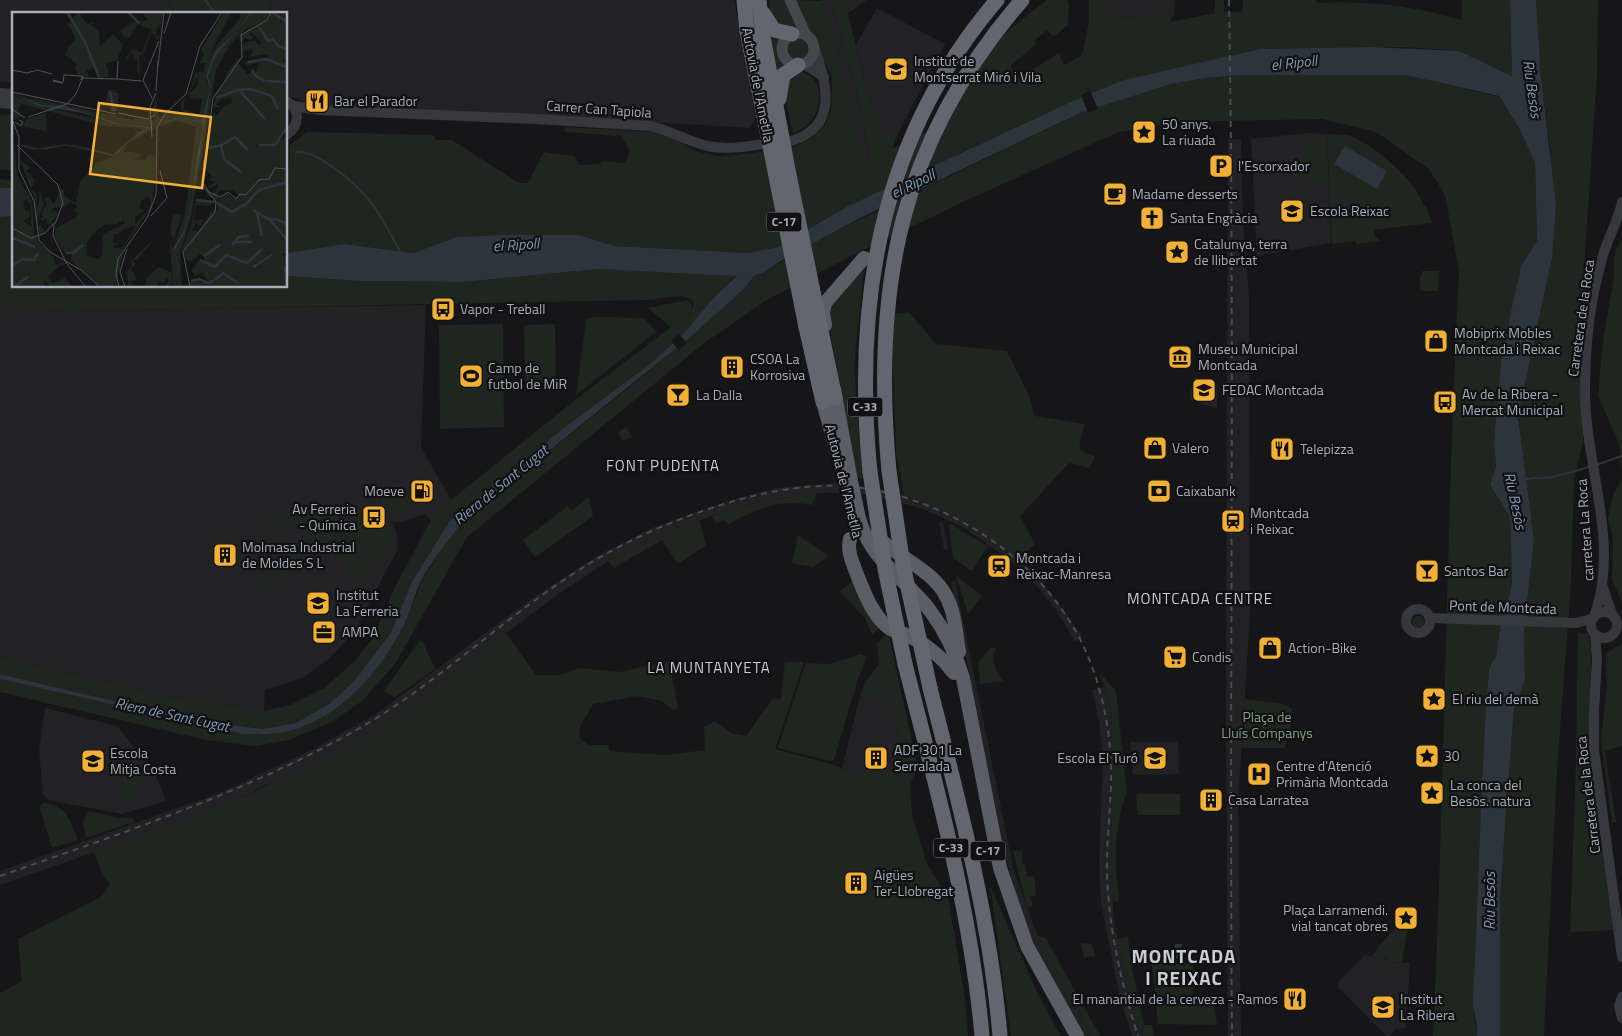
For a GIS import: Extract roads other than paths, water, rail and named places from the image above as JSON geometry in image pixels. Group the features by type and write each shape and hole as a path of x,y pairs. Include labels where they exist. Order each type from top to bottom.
{"highway":[{"name":"Autovia de l'Ametlla","path":"744,0 747,31 770,114 856,534 862,550 876,561 938,636 958,675 992,874 1020,948 1068,1036"},
{"name":"C-33","path":"982,1036 972,954 955,866 905,664 885,569 870,472 865,408 866,341 872,278 878,243 893,182 908,145 943,75 963,43 997,0"},
{"name":"C-33","path":"1000,1036 995,982 981,901 930,688 903,565 889,471 884,407 884,343 897,244 914,183 927,149 941,117 966,73 981,50 1022,0"},
{"name":"Autovia de l'Ametlla","path":"759,2 770,114"},
{"path":"759,2 774,30 799,34"},
{"path":"770,114 780,81 789,69 801,65"},
{"path":"829,400 824,307 832,293 864,258"},
{"path":"875,533 888,549 930,576 948,598 953,618 958,675"},
{"path":"846,542 862,588 878,616 888,627 933,650 958,675"},
{"name":"C-17","path":"876,561 927,606"},
{"path":"927,606 939,602 942,596 941,588"},
{"path":"872,607 883,615 896,614 904,608 902,594"},
{"name":"Autovia de l'Ametlla","path":"927,606 947,636 958,675 1002,876 1027,946 1078,1036"}],"main road":[{"path":"790,0 799,34"},
{"path":"799,34 812,40 815,49 812,58 801,65 786,60 782,52 783,43 799,34"}],"street":[{"name":"Carrer Can Tapiola","path":"290,103 320,110 536,118 649,126 663,128 706,146 731,148 794,140 810,132 820,120 827,104 824,77 815,49"},
{"path":"801,65 824,77"},
{"path":"288,134 294,129 297,120 290,103"},
{"name":"Carrer Can Tapiola","path":"297,120 320,110"},
{"name":"Carretera de la Roca","path":"1595,471 1586,403 1587,359 1598,273 1622,202"},
{"name":"carretera La Roca","path":"1593,625 1603,587 1603,552 1595,471"},
{"name":"carretera La Roca","path":"1603,587 1612,614"},
{"path":"1604,611 1612,614 1616,620 1617,628 1607,638 1593,625 1604,611"},
{"name":"Pont de Montcada","path":"1434,618 1593,625"},
{"name":"Carretera de la Roca","path":"1593,625 1597,659 1594,750 1622,957"},
{"name":"Carretera de la Roca","path":"1597,659 1607,638"},
{"path":"1622,997 1619,1006 1622,1018"}],"water":[{"path":"1510,0 1536,0 1541,77 1556,205 1552,258 1518,416 1534,540 1524,629 1525,680 1514,708 1500,900 1500,1036 1477,1036 1473,1003 1483,761 1489,668 1496,657 1500,628 1507,609 1512,581 1510,517 1490,485 1496,467 1494,441 1501,362 1521,266 1537,241 1535,163 1520,130 1499,96 1405,75 1242,75 1206,78 1171,84 1080,113 858,219 782,260 763,273 754,276 742,291 690,337 467,517 443,547 422,579 404,625 384,659 342,704 308,725 278,733 243,734 0,679 0,674 173,715 220,723 262,729 296,723 329,704 354,681 390,634 412,582 449,522 565,427 650,364 683,334 715,296 737,276 597,269 463,282 361,281 288,276 288,253 345,244 413,253 457,237 579,235 614,246 748,253 778,247 848,206 1077,99 1124,80 1261,49 1372,47 1459,51 1512,76"},
{"path":"1345,146 1387,171 1377,189 1334,164"},
{"path":"0,188 12,188 12,216 0,217"},
{"path":"1175,944 1182,944 1180,959 1174,958"}],"waterway":[{"path":"205,0 214,12"},
{"path":"296,152 311,154 319,158 355,185 372,204 401,253"},
{"path":"1596,465 1622,456"},
{"name":"Riu Besòs","path":"1525,479 1553,477 1589,467"}],"railway":[{"path":"1229,0 1232,259 1232,1036"},
{"path":"0,876 182,810 272,773 315,752 358,729 418,690 562,581 592,562 648,533 680,519 713,508 746,498 780,491 812,486 842,486 868,489 908,498 945,513 966,524 1006,551 1040,582 1069,620 1081,641 1099,687 1109,735 1111,781 1107,862 1108,896 1117,956 1138,1036"}],"place":[{"name":"Institut de Montserrat Miró i Vila","path":"896,69"},
{"name":"Bar el Parador","path":"317,101"},
{"name":"50 anys. La riuada","path":"1144,132"},
{"name":"l'Escorxador","path":"1221,166"},
{"name":"Madame desserts","path":"1115,194"},
{"name":"Escola Reixac","path":"1292,211"},
{"name":"Santa Engràcia","path":"1152,218"},
{"name":"Catalunya, terra de llibertat","path":"1177,252"},
{"name":"Vapor - Treball","path":"443,309"},
{"name":"Mobiprix Mobles Montcada i Reixac","path":"1436,341"},
{"name":"Museu Municipal Montcada","path":"1180,357"},
{"name":"CSOA La Korrosiva","path":"732,367"},
{"name":"Camp de futbol de MiR","path":"471,376"},
{"name":"FEDAC Montcada","path":"1204,390"},
{"name":"La Dalla","path":"678,395"},
{"name":"Av de la Ribera - Mercat Municipal","path":"1445,402"},
{"name":"Valero","path":"1155,448"},
{"name":"Telepizza","path":"1282,449"},
{"name":"Moeve","path":"422,491"},
{"name":"Caixabank","path":"1159,491"},
{"name":"Av Ferreria - Química","path":"374,517"},
{"name":"Montcada i Reixac","path":"1233,521"},
{"name":"Molmasa Industrial de Moldes S L","path":"225,555"},
{"name":"Montcada i Reixac-Manresa","path":"999,566"},
{"name":"Santos Bar","path":"1427,571"},
{"name":"Institut La Ferreria","path":"318,603"},
{"name":"AMPA","path":"324,632"},
{"name":"Action-Bike","path":"1270,648"},
{"name":"Condis","path":"1175,657"},
{"name":"El riu del demà","path":"1434,699"},
{"name":"30","path":"1427,756"},
{"name":"ADF 301 La Serralada","path":"876,758"},
{"name":"Escola El Turó","path":"1155,758"},
{"name":"Escola Mitja Costa","path":"93,761"},
{"name":"Centre d'Atenció Primària Montcada","path":"1259,774"},
{"name":"La conca del Besòs. natura","path":"1432,793"},
{"name":"Casa Larratea","path":"1211,800"},
{"name":"Aigües Ter-Llobregat","path":"856,883"},
{"name":"Plaça Larramendi. vial tancat obres","path":"1406,918"},
{"name":"El manantial de la cerveza - Ramos","path":"1295,999"},
{"name":"Institut La Ribera","path":"1383,1007"}],"district":[{"name":"FONT PUDENTA","path":"663,466"},
{"name":"MONTCADA CENTRE","path":"1200,599"},
{"name":"LA MUNTANYETA","path":"709,668"},
{"name":"MONTCADA I REIXAC","path":"1184,967"}],"water label":[{"name":"el Ripoll","path":"1294,63"},
{"name":"el Ripoll","path":"913,184"},
{"name":"el Ripoll","path":"516,245"},
{"name":"Riera de Sant Cugat","path":"501,485"},
{"name":"Riera de Sant Cugat","path":"172,715"}],"park label":[{"name":"Plaça de Lluís Companys","path":"1267,726"}]}
